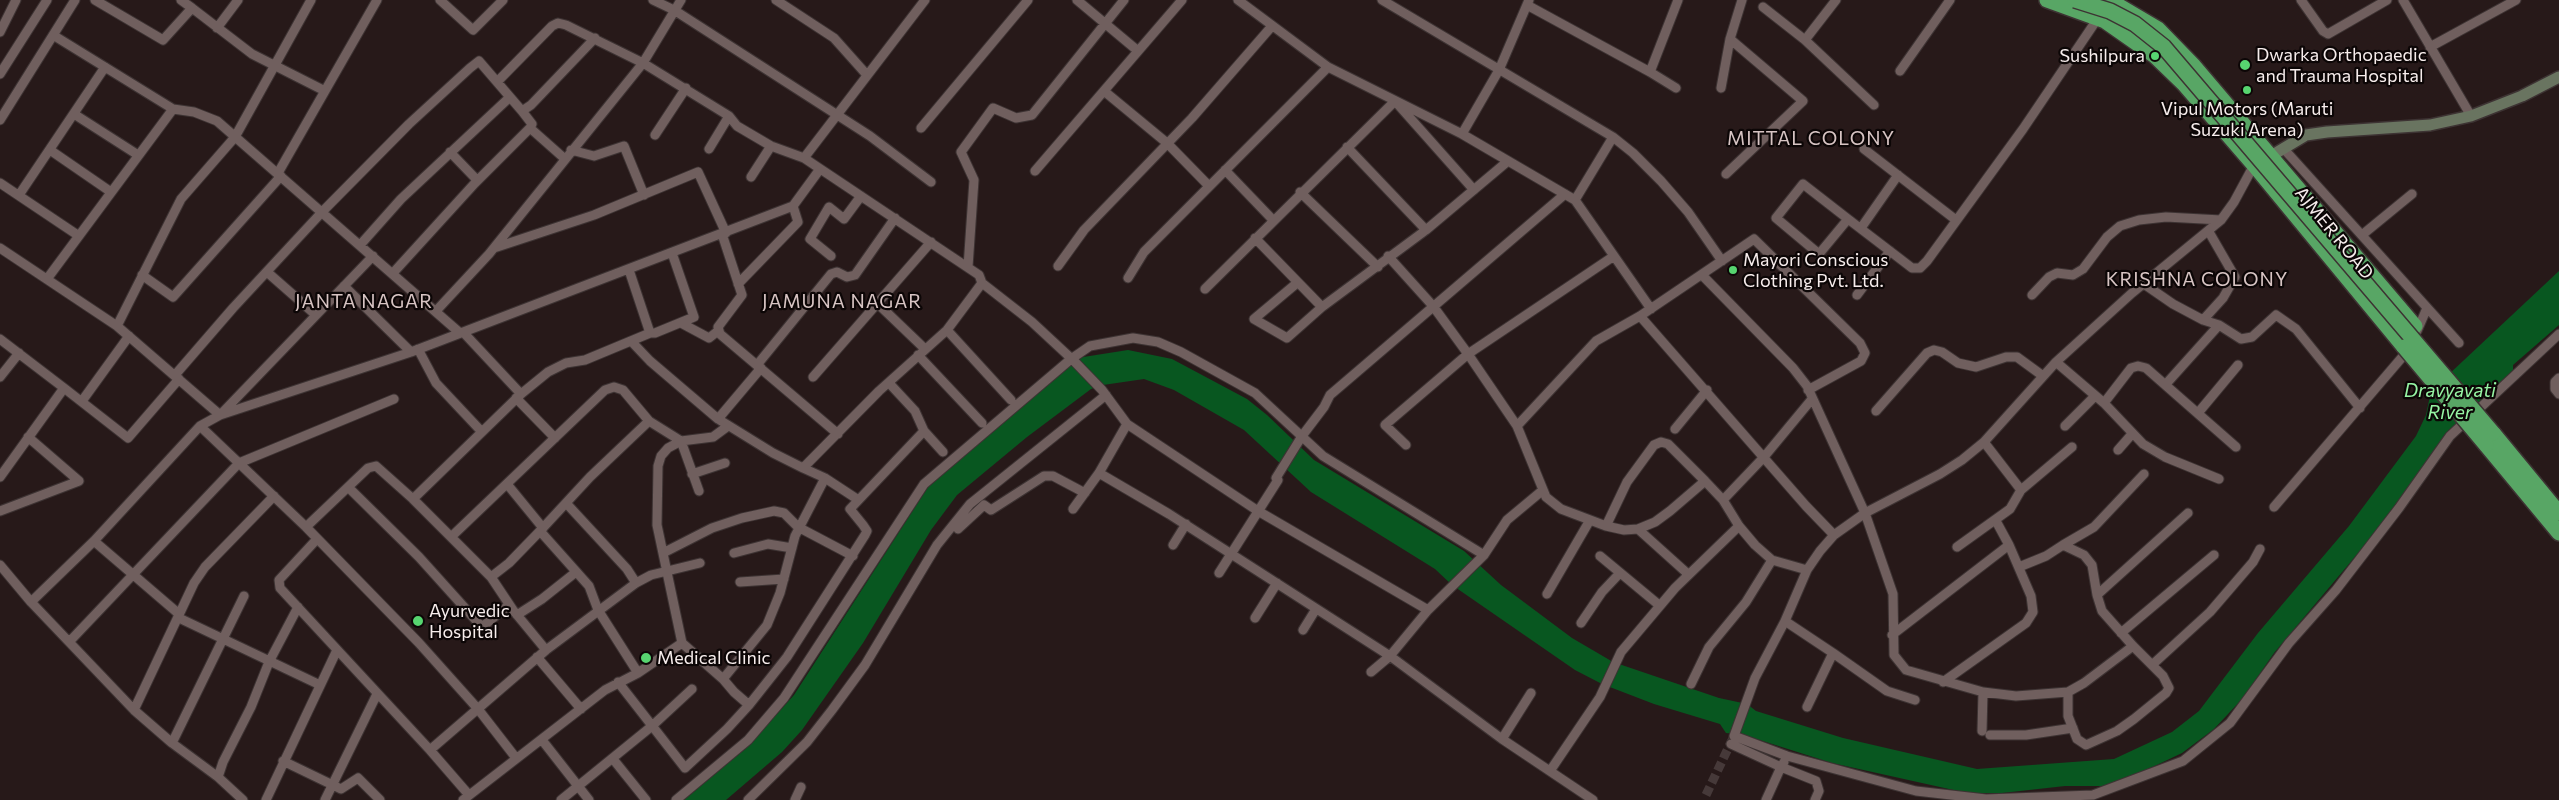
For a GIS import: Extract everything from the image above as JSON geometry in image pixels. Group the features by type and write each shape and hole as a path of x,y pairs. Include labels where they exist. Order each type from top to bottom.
{"highway":[{"name":"AJMER ROAD","path":"2047,0 2098,18 2128,35 2155,56 2184,84 2254,165 2559,532"},
{"path":"2075,0 2110,11 2135,24 2164,47 2385,305 2559,513"},
{"name":"AJMER ROAD","path":"2109,0 2158,29 2277,152 2415,326 2559,499"}],"street":[{"path":"0,32 16,0"},
{"path":"0,74 47,0"},
{"path":"0,120 75,0"},
{"path":"95,0 163,40 192,8"},
{"path":"181,0 252,54 325,91"},
{"path":"217,28 238,0"},
{"path":"117,326 181,199 236,137 311,0"},
{"path":"142,275 173,297 280,174 377,0"},
{"path":"440,0 473,30 503,0"},
{"path":"652,0 674,10 870,136 931,182"},
{"path":"436,311 493,249 643,63 681,0"},
{"path":"776,0 834,38 867,75"},
{"path":"804,158 925,0"},
{"path":"920,128 1028,0"},
{"path":"1076,0 1138,51"},
{"path":"968,267 974,180 961,152 993,108 1016,118 1032,115 1124,0"},
{"path":"1035,171 1182,0"},
{"path":"1238,0 1328,67 1462,134 1575,200 1651,309"},
{"path":"1382,0 1613,137 1633,153 1661,181 1722,261"},
{"path":"1650,72 1678,0"},
{"path":"1720,88 1730,39 1742,0"},
{"path":"1805,40 1836,0"},
{"path":"1900,71 1950,0"},
{"path":"2301,0 2322,31 2328,34 2387,0"},
{"path":"2403,0 2471,116"},
{"path":"2430,48 2516,0"},
{"path":"1462,134 1499,70 1528,2 1676,88"},
{"path":"1763,7 1805,40 1874,105"},
{"path":"1848,219 1820,254 1776,218 1803,184 1912,268 1920,268 2023,129 2098,18"},
{"path":"497,82 555,24 566,25 643,63 729,116 737,126 771,146 804,158 979,275 982,283 1032,322 1104,392 1127,424 1258,511 1428,610"},
{"path":"1058,266 1084,230 1192,118 1272,26"},
{"path":"53,35 173,109 194,112 217,121 462,332 555,438"},
{"path":"522,111 531,105 595,38"},
{"path":"1726,174 1803,101 1730,39"},
{"path":"0,339 128,438 177,377 267,272 409,124 479,61 532,124 477,180 393,273"},
{"path":"19,195 105,67"},
{"path":"1128,278 1144,252 1328,67"},
{"path":"2459,343 2362,235 2277,152 2306,135 2430,124 2471,116 2522,96 2559,77"},
{"path":"655,135 686,88"},
{"path":"1104,91 1167,143 1210,186"},
{"path":"361,244 401,199 510,97"},
{"path":"1205,289 1300,192 1395,101"},
{"path":"1395,101 1474,190"},
{"path":"47,279 173,109"},
{"path":"74,114 138,156"},
{"path":"709,149 729,116"},
{"path":"530,128 565,159"},
{"path":"1575,200 1613,137"},
{"path":"571,150 594,156 624,146 644,195"},
{"path":"751,177 771,146"},
{"path":"1347,147 1426,230"},
{"path":"1864,149 1956,220"},
{"path":"50,150 111,192"},
{"path":"450,152 477,180"},
{"path":"1297,283 1254,319 1287,338 1322,307 1378,266 1388,256 1426,230 1508,161"},
{"path":"1733,740 1746,700 1785,621 1807,570 1834,535 1865,513 1940,474 1962,460 1984,442 2056,362 2144,284 2209,232 2221,220 2234,202 2254,165"},
{"path":"31,602 94,541 200,426 220,415 415,350 793,206 820,169"},
{"path":"1225,170 1272,220"},
{"path":"493,249 594,215 698,172 724,233 742,294 718,327 718,331 708,338 681,323"},
{"path":"1860,228 1898,175"},
{"path":"0,183 79,236"},
{"path":"1300,192 1378,266"},
{"path":"1219,574 1302,436 1324,407 1330,395 1565,194"},
{"path":"2362,235 2412,194"},
{"path":"831,256 810,239 829,208 844,219 861,196"},
{"path":"738,284 798,222 793,206"},
{"path":"2032,294 2049,277 2057,273 2073,275 2083,268 2107,237 2120,226 2139,220 2166,217 2221,220"},
{"path":"718,419 831,274 837,272 847,277 855,275 895,218"},
{"path":"2203,320 2223,298 2235,278 2209,232"},
{"path":"1254,238 1322,307"},
{"path":"1517,426 1596,341 1651,309 1748,241 1754,239 1760,242 1860,343 1865,353 1861,361 1810,394 1764,457 1723,500"},
{"path":"813,377 931,242"},
{"path":"0,248 117,326 220,415"},
{"path":"1857,295 1890,251"},
{"path":"413,499 519,396 548,372 566,363 585,360 631,340 694,318 672,253"},
{"path":"220,415 373,256"},
{"path":"1388,256 1433,306 1468,354 1517,426 1546,496 1561,509 1606,526 1624,530 1638,529 1655,522 1706,481"},
{"path":"1406,445 1385,425 1468,354 1614,256"},
{"path":"628,270 650,333"},
{"path":"267,272 316,315"},
{"path":"1702,274 1793,368 1810,394 1865,513 1893,594 1895,618 1892,635 1894,655 1906,670 1983,692 2016,696 2054,695 2068,692 2084,684 2133,646"},
{"path":"803,468 879,391 947,330 982,283"},
{"path":"2144,284 2173,304 2203,320 2219,325 2242,339 2252,337 2276,315 2296,329 2360,408"},
{"path":"344,286 415,350 436,383 482,432"},
{"path":"877,303 922,352 982,423"},
{"path":"2274,507 2409,350 2428,308"},
{"path":"1640,316 1834,535"},
{"path":"2166,384 2219,325"},
{"path":"947,330 1010,400"},
{"path":"718,331 838,434"},
{"path":"1733,740 1916,791 1986,799 2093,795 2183,761 2230,723 2289,643 2336,590 2393,516 2450,436 2559,334"},
{"path":"82,401 129,336"},
{"path":"676,800 748,740 784,698 924,484 1090,346 1133,338 1158,342 1181,352 1255,394 1323,456 1484,555"},
{"path":"631,340 650,361 718,419 803,468 825,478 857,499"},
{"path":"1876,411 1927,353 1934,350 1942,352 1958,363 1976,368 2006,358 2017,357 2043,376"},
{"path":"0,377 19,353"},
{"path":"2056,362 2104,403 2143,444 2165,456 2219,479"},
{"path":"2198,413 2238,365"},
{"path":"2104,403 2131,368 2138,366 2146,368 2236,447"},
{"path":"2559,378 2555,382 2555,389 2559,394"},
{"path":"889,383 915,411 924,431 943,452"},
{"path":"451,537 605,390 614,387 623,390 649,421 681,441 699,492"},
{"path":"0,477 64,388"},
{"path":"1675,429 1707,390"},
{"path":"748,800 807,742 832,710 864,665 937,545 970,504 1104,392"},
{"path":"2064,426 2095,396"},
{"path":"70,641 133,577 149,557 239,463 394,399"},
{"path":"491,577 509,563 566,503 649,421"},
{"path":"1073,509 1099,472 1127,424"},
{"path":"200,426 306,527 419,643 478,709 516,758"},
{"path":"728,426 712,437 681,441 668,448 661,456 658,466 657,525 682,643 750,705"},
{"path":"618,682 684,768 750,705 787,657 867,532 850,511 857,499 924,431"},
{"path":"2118,450 2132,434"},
{"path":"0,511 79,481 28,437"},
{"path":"1606,526 1627,482 1654,445 1661,442 1668,444 1706,481 1723,500 1739,526 1755,545 1772,560 1807,570"},
{"path":"1984,442 2022,490"},
{"path":"1957,547 1996,521 2010,509 2022,490 2072,447"},
{"path":"692,474 726,462"},
{"path":"306,527 368,468 376,466 413,499 491,577 509,605 546,650"},
{"path":"1099,472 1186,524 1390,656 1502,739 1593,800"},
{"path":"2019,567 2046,556 2094,527 2144,474"},
{"path":"958,529 984,504 991,510 1044,476 1053,476 1085,492"},
{"path":"723,679 767,625 784,579 798,527 825,478"},
{"path":"507,484 589,586 598,610 638,673"},
{"path":"348,488 420,556 482,627 509,605"},
{"path":"1371,672 1390,656 1428,610 1484,555 1507,520 1543,490"},
{"path":"134,710 194,583 205,567 274,496"},
{"path":"566,503 627,569 636,583"},
{"path":"663,554 712,528 742,518 774,511 784,513 798,527 853,556"},
{"path":"2096,595 2188,513"},
{"path":"1547,594 1590,520"},
{"path":"1943,682 2026,623 2033,612 2032,596 1996,521"},
{"path":"1173,545 1186,524"},
{"path":"1550,771 1600,697 1622,652 1688,574 1739,526"},
{"path":"1638,529 1688,574"},
{"path":"317,539 279,580 280,588 430,750 466,798 618,682 638,673 682,643"},
{"path":"94,541 179,616 320,686"},
{"path":"734,553 768,544 792,548"},
{"path":"1892,635 2009,545"},
{"path":"2063,545 2084,555 2092,565 2096,595 2102,611 2168,682 2168,688 2134,719 2117,731 2086,745 2077,739 2073,728 2066,703 2068,692"},
{"path":"2152,665 2210,612 2253,562 2260,549"},
{"path":"1600,556 1659,606"},
{"path":"2121,633 2214,556"},
{"path":"1691,684 1709,647 1746,602 1772,560"},
{"path":"430,750 546,650 636,583 651,575 700,563"},
{"path":"0,565 31,602 134,710 172,743 218,777 243,800"},
{"path":"517,615 550,593 576,572"},
{"path":"1581,623 1602,592 1619,574"},
{"path":"740,582 784,579"},
{"path":"1255,618 1278,583"},
{"path":"172,743 244,596"},
{"path":"218,777 223,762 252,707 269,662 298,607"},
{"path":"1303,630 1316,609"},
{"path":"1785,621 1887,692 1915,700"},
{"path":"266,800 336,650"},
{"path":"1807,708 1833,654"},
{"path":"538,657 581,709"},
{"path":"561,800 652,726 692,689"},
{"path":"1983,692 1986,733 2026,735 2073,728"},
{"path":"1502,739 1531,693"},
{"path":"325,800 377,694"},
{"path":"542,740 590,800"},
{"path":"1733,740 1781,767 1816,781 1819,791 1815,800"},
{"path":"1766,800 1786,756"},
{"path":"613,759 646,800"},
{"path":"284,761 341,789 358,778 380,800"},
{"path":"795,800 801,787"}],"water":[{"name":"Dravyavati River","path":"2559,271 2559,325 2513,365 2513,370 2459,423 2375,533 2274,653 2243,698 2214,729 2182,753 2123,781 2105,786 2065,786 2002,793 1967,793 1832,763 1744,735 1726,733 1720,724 1654,704 1602,684 1575,670 1452,585 1435,569 1311,492 1244,430 1174,390 1144,379 1103,385 1091,389 1027,437 957,495 931,530 863,643 802,730 782,752 726,800 684,800 746,748 794,695 930,484 955,459 1041,391 1077,358 1128,350 1172,359 1247,399 1267,415 1314,460 1464,551 1501,585 1572,638 1613,662 1719,698 1747,704 1756,711 1843,738 1977,769 2114,759 2172,732 2199,711 2258,633 2349,526 2416,436 2426,415 2431,391"}],"tunnel":[{"path":"1706,795 1733,738"}],"place":[{"name":"Sushilpura","path":"2155,56"},
{"name":"Dwarka Orthopaedic and Trauma Hospital","path":"2245,65"},
{"name":"Vipul Motors (Maruti Suzuki Arena)","path":"2247,90"},
{"name":"Mayori Conscious Clothing Pvt. Ltd.","path":"1733,270"},
{"name":"Ayurvedic Hospital","path":"418,621"},
{"name":"Medical Clinic","path":"646,658"}],"district":[{"name":"MITTAL COLONY","path":"1811,139"},
{"name":"KRISHNA COLONY","path":"2197,280"},
{"name":"JANTA NAGAR","path":"364,302"},
{"name":"JAMUNA NAGAR","path":"842,302"}]}
